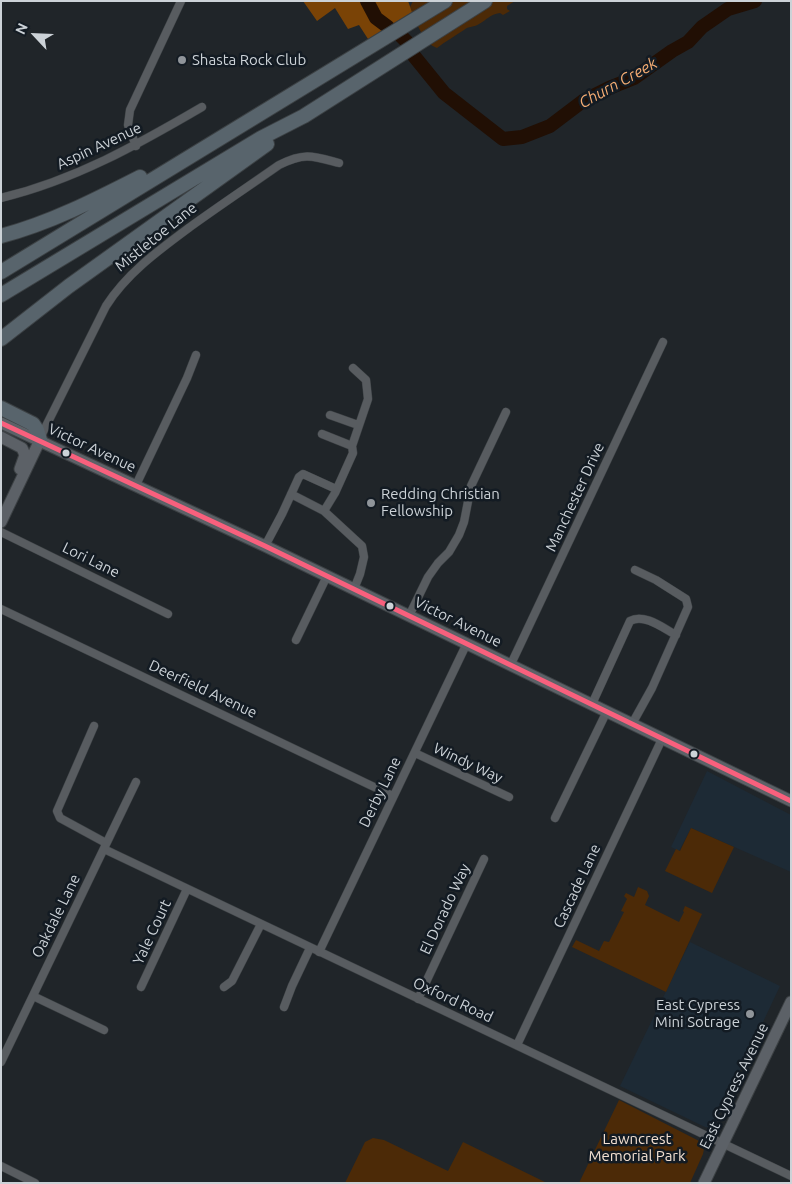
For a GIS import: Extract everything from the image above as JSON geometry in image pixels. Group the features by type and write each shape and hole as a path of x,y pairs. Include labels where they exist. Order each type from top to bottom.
{"highway":[{"path":"1,272 445,1"},
{"path":"1,296 261,138 304,116 484,1"},
{"path":"1,343 6,335 69,286 220,176 291,128 304,116"},
{"path":"1,236 40,224 76,209 167,164 187,158"},
{"path":"1,408 33,424 40,440"}],"main road":[{"name":"Victor Avenue","path":"1,423 265,546 791,801"},
{"path":"1,437 20,446 25,455 14,482 12,489 13,497"},
{"name":"Mistletoe Lane","path":"1,522 40,440"},
{"name":"East Cypress Avenue","path":"704,1183 791,1002"}],"street":[{"path":"136,146 128,125 130,110 181,1"},
{"name":"Aspin Avenue","path":"1,198 52,183 97,165 136,146 202,107"},
{"name":"Mistletoe Lane","path":"40,440 106,306 116,290 134,272 162,247 279,165 306,155 339,163"},
{"name":"Manchester Drive","path":"511,664 663,342"},
{"path":"136,485 188,378 196,355"},
{"path":"324,511 353,454 352,446 368,399 366,380 353,368"},
{"path":"409,616 428,577 453,546 459,535 464,522 471,486 506,412"},
{"path":"330,415 358,425"},
{"path":"322,434 352,446"},
{"path":"265,546 299,477 303,474 336,489"},
{"path":"291,494 324,511 362,546 364,558 354,589"},
{"name":"Lori Lane","path":"1,532 168,614"},
{"path":"632,724 652,688 688,607 686,599 656,580 635,570"},
{"path":"296,640 326,576"},
{"name":"Deerfield Avenue","path":"1,608 393,796"},
{"path":"592,704 630,621 635,618 645,619 676,635"},
{"name":"Derby Lane","path":"319,952 467,644"},
{"path":"555,818 607,711"},
{"name":"Oxford Road","path":"94,726 57,811 60,818 105,846 187,889 791,1176"},
{"name":"Cascade Lane","path":"517,1046 662,738"},
{"name":"Windy Way","path":"414,753 509,797"},
{"name":"Oakdale Lane","path":"2,1061 136,782"},
{"name":"El Dorado Way","path":"418,999 484,859"},
{"name":"Yale Court","path":"141,987 187,889"},
{"path":"224,987 232,981 261,924"},
{"path":"284,1007 310,948"},
{"path":"33,996 104,1030"},
{"path":"1,1166 35,1183"}],"shaded area":[{"path":"303,1 408,1 412,12 368,39 359,25 348,29 335,8 317,21"},
{"path":"707,771 791,815 791,872 691,828 679,851 671,847"},
{"path":"690,942 780,986 714,1126 710,1128 620,1086"}],"green space":[{"path":"413,1 515,1 507,6 507,9 510,11 503,15 500,13 493,15 477,25 466,29 437,48 420,31 410,7"},
{"path":"691,828 734,847 712,893 665,871 676,849 680,851"},
{"path":"638,887 647,891 649,896 645,905 679,922 685,906 702,914 666,992 572,947 576,940 599,951 604,941 609,942 624,912 621,911 627,899 624,896 626,893 634,897"},
{"name":"Lawncrest Memorial Park","path":"619,1100 705,1144 703,1154 690,1183 579,1183"},
{"path":"373,1138 384,1140 448,1171 463,1142 547,1183 345,1183 365,1142"}],"waterway":[{"name":"Churn Creek","path":"367,1 376,18 388,27"},
{"name":"Churn Creek","path":"414,56 444,93 503,139 522,137 550,126 583,101 634,78 688,42 702,27 728,9 755,1"},
{"name":"Churn Creek","path":"401,36 407,42"}],"transit line":[{"path":"1,423 265,546 791,801"}],"place":[{"name":"Shasta Rock Club","path":"182,60"},
{"name":"Redding Christian Fellowship","path":"371,503"},
{"name":"East Cypress Mini Sotrage","path":"750,1014"}]}
